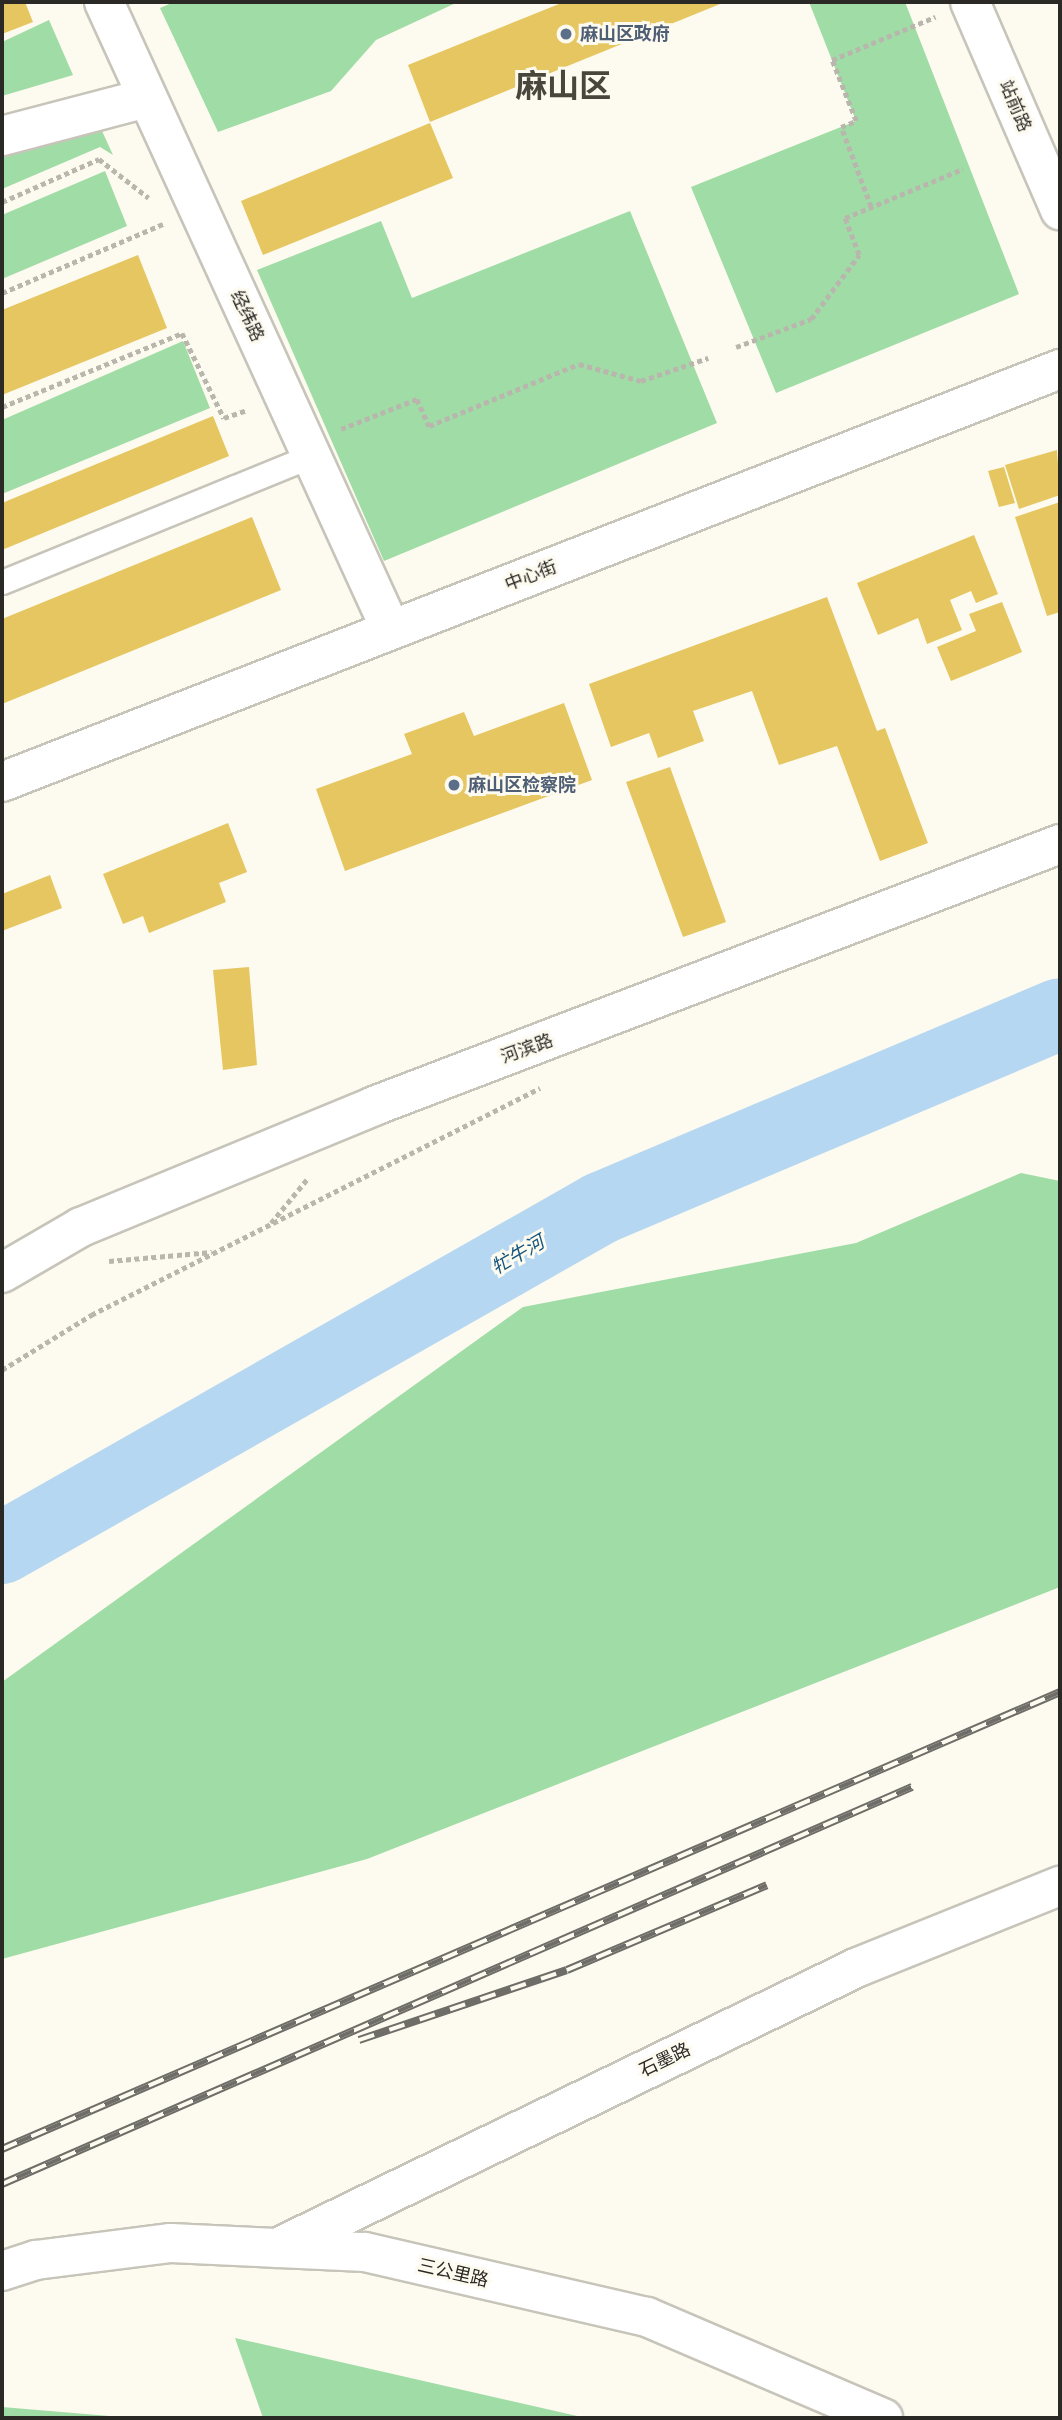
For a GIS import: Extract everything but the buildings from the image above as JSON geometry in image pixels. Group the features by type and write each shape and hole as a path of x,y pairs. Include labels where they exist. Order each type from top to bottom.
{"street":[{"name":"经纬路","path":"104,2 391,631"},
{"name":"站前路","path":"970,2 1060,210"},
{"path":"2,136 147,98"},
{"name":"中心街","path":"2,782 1060,369"},
{"name":"河滨路","path":"2,1273 81,1227 374,1106 1060,844"},
{"name":"石墨路","path":"276,2248 858,1967 1060,1886"},
{"name":"三公里路","path":"2,2271 36,2260 171,2243 365,2252 647,2318 883,2418"}],"lane":[{"path":"2,582 308,449"}],"path":[{"path":"871,207 841,127 856,121 832,60 970,2"},
{"path":"2,202 99,159 155,203"},
{"path":"736,347 811,319 859,255 845,218 963,169"},
{"path":"2,293 164,223"},
{"path":"2,407 182,333 224,418 247,410"},
{"path":"308,449 417,400 429,426 579,364 641,381 708,358"},
{"path":"2,1370 92,1315 545,1086"},
{"path":"106,1261 169,1259 216,1252"}],"green space":[{"path":"174,2 458,2 376,40 331,91 218,132 160,8"},
{"path":"809,2 905,2 1019,294 776,393 691,187 856,121"},
{"path":"49,20 73,75 2,96 2,42"},
{"path":"97,120 113,155 100,147 2,189 2,147"},
{"path":"105,171 127,226 2,279 2,215"},
{"path":"630,211 717,423 384,561 257,270 381,221 412,298"},
{"path":"183,341 210,408 2,494 2,420"},
{"path":"1021,1173 1060,1181 1060,1587 367,1859 2,1959 2,1682 523,1307 856,1243"},
{"path":"235,2338 586,2418 263,2418"},
{"path":"2,2407 133,2418 2,2418"}],"waterway":[{"name":"牤牛河","path":"2,1548 601,1208 1060,1014"}],"railway":[{"path":"2,2149 1060,1692"},
{"path":"2,2184 912,1787"},
{"path":"359,2040 567,1970 767,1885"}],"place":[{"name":"麻山区政府","path":"566,34"},
{"name":"麻山区检察院","path":"454,785"}],"district":[{"name":"麻山区","path":"563,86"}]}
